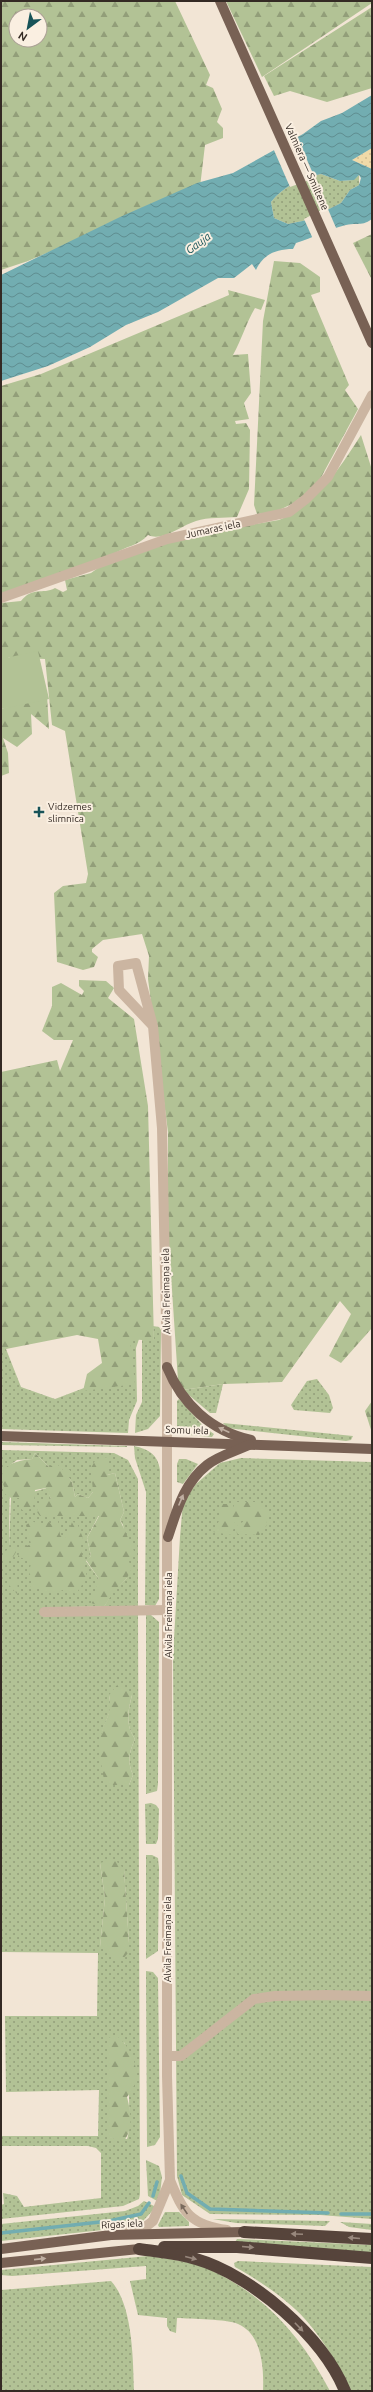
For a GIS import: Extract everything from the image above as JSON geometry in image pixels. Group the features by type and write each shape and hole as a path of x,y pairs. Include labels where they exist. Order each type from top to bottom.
{"highway":[{"path":"244,2232 372,2239"},
{"path":"139,2249 178,2246 237,2246 372,2258"},
{"path":"139,2249 197,2259 225,2270 264,2294 299,2327 322,2353 345,2391"}],"main road":[{"name":"Valmiera — Smiltene","path":"220,1 372,343"},
{"path":"167,1367 175,1386 188,1403 219,1429 239,1437 288,1447"},
{"name":"Somu iela","path":"1,1436 372,1449"},
{"path":"168,1537 180,1501 189,1484 208,1464 251,1444"},
{"name":"Rīgas iela","path":"1,2249 111,2235 244,2232"},
{"path":"1,2262 139,2249"}],"street":[{"name":"Jumaras iela","path":"1,598 167,539 289,512 306,499 328,477 372,395"},
{"name":"Alvila Freimaņa iela","path":"111,2235 144,2228 154,2221 170,2180 167,2056 166,1800 168,1610 167,1367 162,1128 153,1026 136,963 118,966 119,990 153,1026"},
{"path":"44,1612 168,1610"},
{"path":"167,2056 181,2056 254,1999 275,1996 372,1996"},
{"path":"170,2180 187,2214 199,2223 215,2228 244,2232"}],"green space":[{"path":"1,1 175,1 210,75 206,85 213,88 222,109 217,122 223,128 223,138 205,145 200,187 28,261 1,270"},
{"path":"226,1 372,1 372,3 262,77"},
{"path":"372,7 372,88 327,102 290,91 274,96 264,76"},
{"path":"321,174 340,181 353,180 359,175 359,185 350,190 341,203 307,220 288,224 274,218 271,202 281,191 307,178"},
{"path":"372,234 372,280 353,243"},
{"path":"274,261 300,263 320,277 320,292 311,295 349,385 345,390 358,409 318,483 294,503 275,512 257,514 254,505 263,321"},
{"path":"228,290 265,300 261,310 255,308 233,355 248,354 251,393 244,403 249,419 235,421 236,424 246,423 250,430 249,489 237,517 201,520 166,535 154,537 148,535 136,544 114,554 1,595 1,386 41,374 222,298 229,295"},
{"path":"361,435 372,470 372,1328 341,1363 329,1356 351,1314 340,1301 282,1382 223,1384 183,1390 178,1380 168,1230 168,1132 148,979 149,956 142,934 103,940 92,949 92,952 98,957 94,967 83,970 57,962 54,893 63,886 86,883 88,874 65,731 52,725 45,659 9,657 1,670 1,603 21,601 25,596 34,592 46,591 55,588 63,592 67,590 65,580 91,573 98,568 170,539 279,520 305,505 316,495 335,473"},
{"path":"38,651 49,699 1,709 1,659"},
{"path":"47,695 49,729 31,714 32,734 17,747 3,738 8,753 9,773 1,776 1,709"},
{"path":"79,980 106,981 114,988 108,998 134,1019 148,1106 154,1341 130,1339 135,1384 83,1391 87,1374 102,1363 98,1339 77,1335 1,1350 1,1072 57,1060 60,1071 73,1040 54,1040 42,1031 52,1006 52,987 61,983 82,995 84,991 79,986"},
{"path":"153,1326 159,1327 161,1330 160,1416 148,1429 135,1433 136,1415 142,1402 142,1339 154,1340"},
{"path":"130,1339 139,1339 136,1348 137,1401 129,1420 128,1433 1,1429 1,1349 6,1349 21,1387 55,1399 84,1388"},
{"path":"317,1379 329,1395 333,1408 330,1413 294,1410 291,1405 307,1381"},
{"path":"223,1384 216,1413 210,1413 183,1390"},
{"path":"179,1399 204,1427 214,1434 212,1437 177,1434 177,1401"},
{"path":"372,1401 372,1433 365,1411"},
{"path":"223,1423 353,1436 351,1440 346,1441 227,1428"},
{"path":"1,1442 127,1446 127,1447 1,1445"},
{"path":"134,1446 144,1449 152,1454 157,1460 160,1470 159,1599 155,1606 145,1605 146,1492 135,1458"},
{"path":"1,1450 114,1453 128,1460 138,1479 138,1606 68,1607 138,1613 140,2194 139,2199 123,2206 1,2219 1,2205 4,2204 3,2193 17,2196 24,2207 101,2198 101,2153 96,2148 88,2146 1,2146 1,2136 98,2136 99,2090 6,2092 5,2016 97,2016 98,1953 1,1952","holes":["35,1453 49,1467 63,1470 72,1482 75,1497 78,1494 88,1498 107,1475 115,1473 124,1512 120,1520 123,1525 128,1561 127,1578 113,1591 104,1606 99,1579 86,1561 91,1556 87,1538 99,1515 51,1499 47,1488 11,1498 9,1548 10,1465 17,1460 32,1459","109,1695 132,1695 128,1718 130,1728 135,1739 131,1748 129,1761 133,1775 129,1785 115,1784 102,1768 102,1732 111,1708","100,1863 124,1870 129,1943 100,1947 105,1898","124,2042 129,2091 129,2122 127,2139 110,2137"]},
{"path":"35,1453 49,1467 56,1463 63,1470 70,1470 69,1478 72,1482 75,1497 78,1494 88,1498 93,1492 91,1468 96,1459 108,1457 107,1475 115,1473 124,1512 120,1520 134,1551 128,1560 132,1568 127,1578 114,1591 104,1607 91,1603 99,1579 86,1560 91,1556 87,1538 99,1516 40,1516 37,1512 40,1502 51,1499 46,1488 35,1490 34,1504 27,1512 22,1510 20,1498 11,1498 5,1494 2,1478 5,1469 13,1463 32,1459"},
{"path":"241,1458 372,1462 372,2219 320,2215 210,2214 182,2195 177,2176 173,1656 183,1502 196,1484 220,1463"},
{"path":"179,1459 186,1459 198,1464 183,1484 177,1482 177,1464"},
{"path":"235,1502 257,1502 267,1513 266,1526 262,1533 259,1535 237,1534 236,1526 246,1520 235,1522 232,1535 213,1532 220,1519 219,1513 221,1504 229,1504 233,1508"},
{"path":"58,1520 60,1535 63,1539 68,1535 72,1522 77,1523 83,1538 80,1546 87,1577 76,1594 65,1589 52,1593 46,1592 40,1588 31,1589 30,1584 34,1583 28,1570 33,1561 18,1557 20,1549 31,1544 26,1525 32,1521 41,1525 49,1522 51,1524"},
{"path":"15,1547 16,1552 12,1559 4,1559 5,1551"},
{"path":"17,1578 18,1595 9,1585 10,1580"},
{"path":"146,1615 151,1615 159,1622 158,1784 157,1791 146,1794"},
{"path":"118,1684 132,1695 128,1717 130,1728 135,1739 131,1748 129,1761 133,1775 129,1785 105,1785 100,1758 100,1744 102,1731 109,1710 109,1695"},
{"path":"151,1803 156,1805 159,1809 158,1839 156,1844 146,1844 145,1804"},
{"path":"146,1855 152,1855 158,1858 159,1868 158,1951 146,1959"},
{"path":"114,1859 124,1869 129,1943 129,1952 120,1962 100,1947 105,1898 100,1863"},
{"path":"146,1971 153,1972 158,1978 160,2137 155,2145 147,2147"},
{"path":"116,2035 128,2048 135,2064 136,2073 132,2089 127,2097 130,2109 130,2127 126,2138 122,2143 108,2136 108,2038"},
{"path":"146,2160 159,2166 162,2177 159,2202 148,2196"},
{"path":"144,2201 156,2207 142,2222 130,2227 1,2241 1,2224 125,2211 138,2206"},
{"path":"165,2212 179,2212 189,2222 189,2226 159,2227 158,2225"},
{"path":"207,2218 330,2221 325,2226 236,2223"},
{"path":"340,2222 372,2224 372,2230 349,2227"},
{"path":"237,2239 372,2245 372,2254 235,2242"},
{"path":"148,2256 197,2265 213,2271 251,2294 282,2321 308,2354 330,2391 263,2391 262,2362 257,2344 252,2335 246,2329 233,2322 177,2318 176,2333 170,2331 167,2326 167,2318 138,2315 130,2281 146,2279 146,2266 12,2276 1,2275 1,2270"},
{"path":"238,2261 372,2267 372,2391 350,2391 336,2363 310,2325 281,2297 235,2267 234,2263"},
{"path":"111,2281 124,2304 128,2318 132,2348 134,2391 1,2391 1,2290"}],"sand":[{"path":"372,148 372,169 352,160"}],"water":[{"name":"Gauja","path":"372,95 372,148 352,160 372,169 372,219 362,224 350,224 327,231 296,243 293,249 281,250 270,254 262,260 256,270 252,264 234,278 218,278 158,312 126,325 90,347 48,366 1,381 1,275 120,217 197,183 233,173 303,134 321,121 342,113","holes":["321,174 340,181 354,180 359,175 361,178 359,185 350,190 341,203 307,220 288,224 274,218 271,202 287,187 307,178"]}],"pier":[{"path":"296,135 315,178 290,187 273,148"},
{"path":"327,207 337,230 313,239 304,219"}],"waterway":[{"path":"181,2176 187,2193 210,2209 328,2213"},
{"path":"153,2196 157,2182"},
{"path":"1,2233 109,2221 141,2214 149,2203"},
{"path":"341,2214 372,2214"}],"place":[{"name":"Vidzemes slimnīca","path":"39,812"}]}
